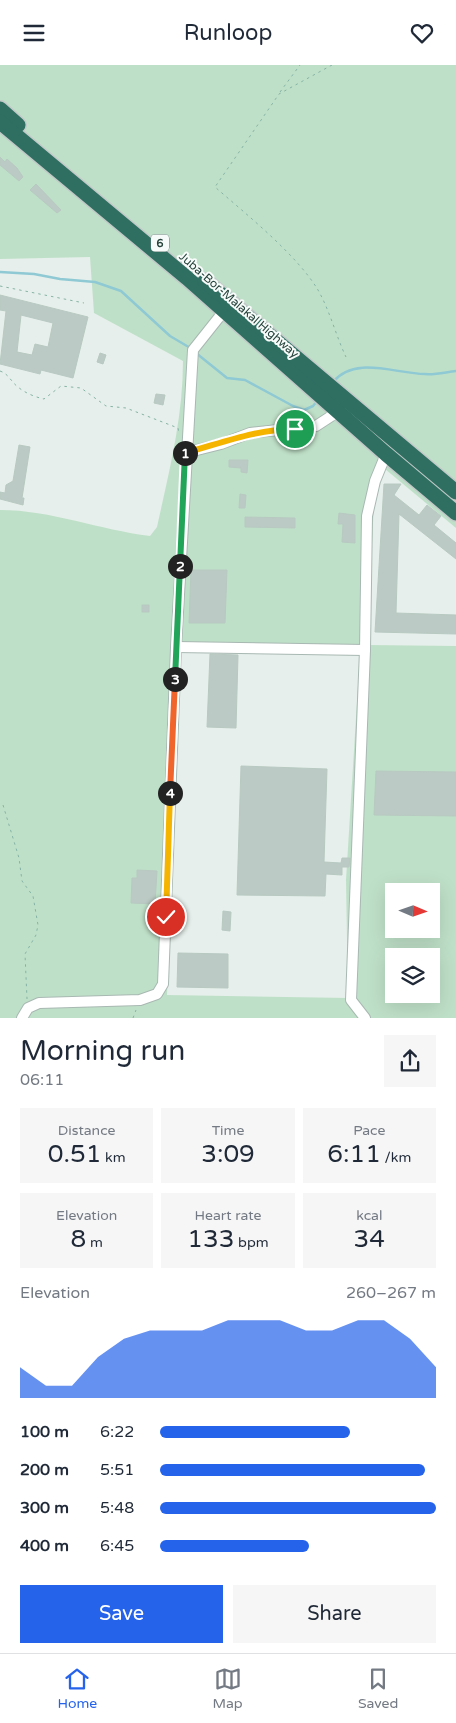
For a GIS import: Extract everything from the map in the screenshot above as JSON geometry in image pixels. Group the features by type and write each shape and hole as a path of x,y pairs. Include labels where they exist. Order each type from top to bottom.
{"highway":[{"name":"Juba-Bor-Malakal Highway","path":"0,109 316,383 386,454 456,513"},
{"name":"Juba-Bor-Malakal Highway","path":"0,122 224,311 316,383"},
{"name":"Juba-Bor-Malakal Highway","path":"337,404 456,493"}],"street":[{"path":"22,1018 28,1008 46,1001 140,1000 157,994 163,984 185,453 193,350 224,311"},
{"path":"185,453 221,444 250,433 316,426 337,404"},
{"path":"365,1018 350,1000 365,650 367,516 375,481 386,454"},
{"path":"176,647 365,650"}],"path":[{"path":"300,65 215,187 255,221 300,267 318,290 346,357"},
{"path":"278,94 332,65"},
{"path":"0,285 84,303"},
{"path":"0,371 5,373 17,387 36,397 44,399 61,386 81,388 106,406 126,408 178,428 180,437"},
{"path":"4,805 19,858 22,881 33,896 38,925 36,935 25,954 28,1008"}],"green space":[{"path":"0,65 456,65 456,528 385,469 375,482 367,645 456,646 456,1018 0,1018 0,510 38,513 150,536 157,527 181,403 183,361 94,313 90,257 0,259","holes":["179,649 360,653 346,880 348,998 167,995"]}],"building":[{"path":"0,157 5,162 7,159 17,168 23,177 19,181 0,165"},
{"path":"36,184 61,210 57,213 30,190"},
{"path":"0,295 88,317 73,378 41,370 40,374 0,364 6,311 0,310","holes":["21,315 53,323 48,347 35,344 32,355 17,352"]},
{"path":"100,353 106,355 103,364 97,362"},
{"path":"156,394 165,395 163,405 154,403"},
{"path":"19,445 30,447 22,498 24,498 23,505 0,499 0,492 5,493 6,485 13,481"},
{"path":"229,460 248,460 247,473 241,472 241,468 229,467"},
{"path":"384,484 401,484 394,495 419,515 427,505 441,516 434,525 456,543 456,559 399,514 396,613 456,615 456,634 375,632"},
{"path":"240,494 246,495 245,508 239,508"},
{"path":"339,513 355,515 355,543 342,542 343,524 338,524"},
{"path":"245,517 295,518 295,528 245,527"},
{"path":"191,570 227,570 225,623 189,623"},
{"path":"142,605 149,605 149,612 142,612"},
{"path":"210,654 238,655 236,728 207,727"},
{"path":"241,766 327,769 324,862 341,863 342,858 350,858 349,867 342,867 342,875 326,874 325,896 237,895"},
{"path":"376,771 456,772 456,816 374,815"},
{"path":"137,870 157,871 155,904 131,903 132,878 137,878"},
{"path":"223,911 231,912 230,931 222,930"},
{"path":"178,953 228,954 228,988 177,987"}],"waterway":[{"path":"0,272 34,274 60,279 95,282 121,291 170,336 192,349"},
{"path":"196,353 227,378 245,380 293,406 304,410 313,406 318,400"},
{"path":"333,382 342,374 353,369 364,368 429,374 456,371"}],"route":[{"path":"166,917 185,453 221,444 250,433 273,429 295,429"}]}
